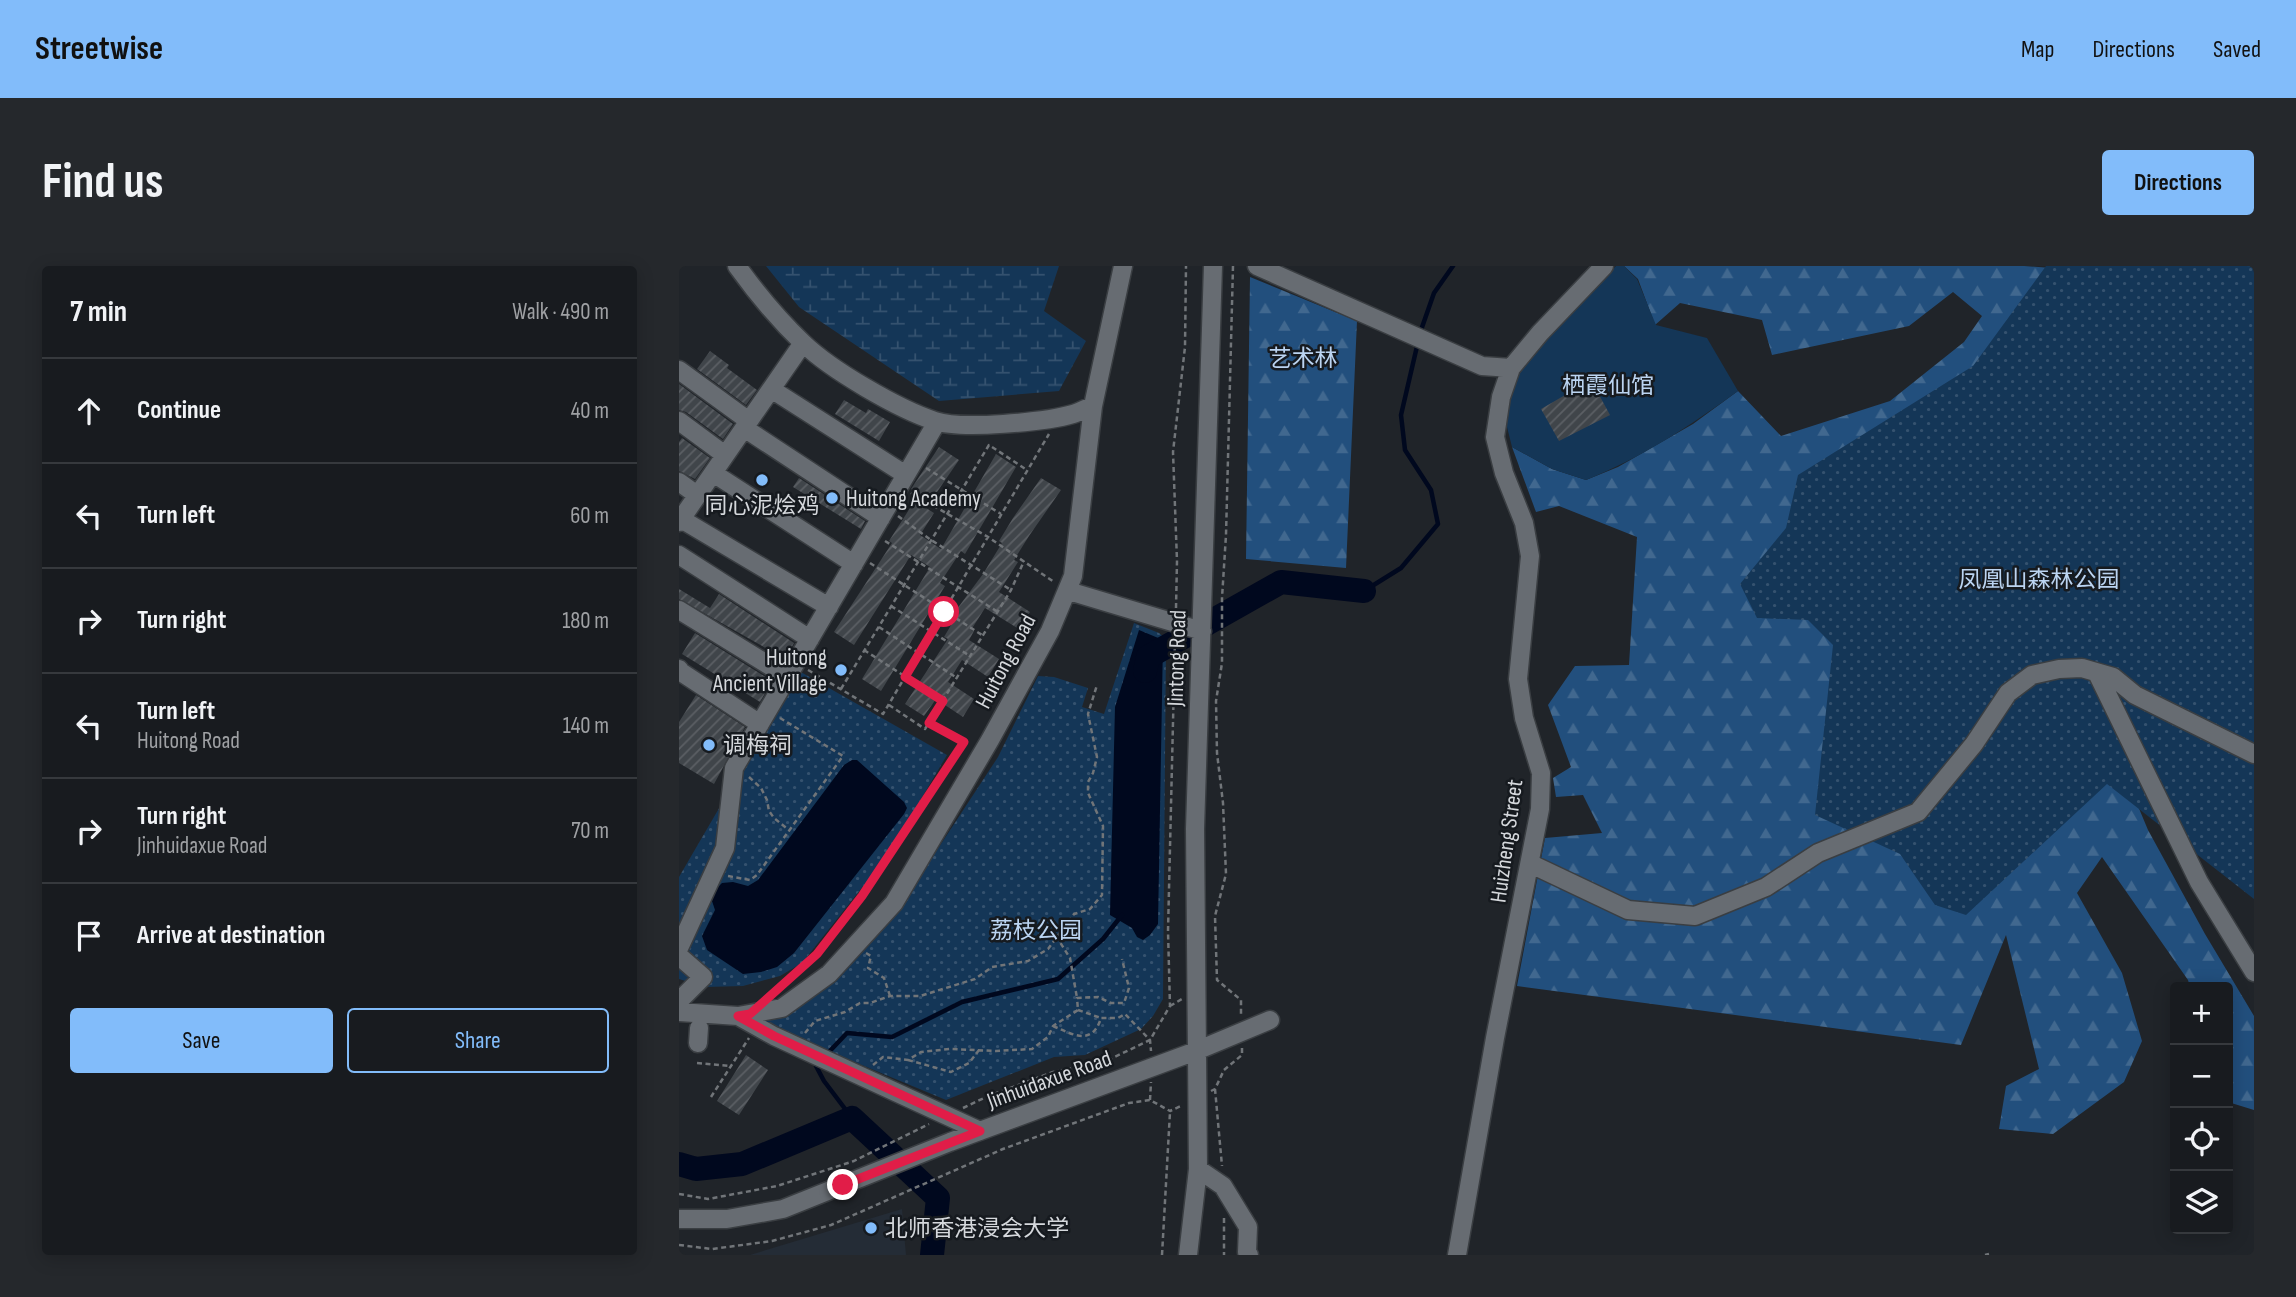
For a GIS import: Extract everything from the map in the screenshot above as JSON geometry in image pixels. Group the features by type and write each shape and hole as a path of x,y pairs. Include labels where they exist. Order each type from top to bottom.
{"street":[{"path":"737,266 803,343 832,366 891,401 937,422 980,425 1059,416 1093,406"},
{"name":"Huitong Road","path":"748,1019 782,1008 829,974 894,902 1051,631 1070,591 1073,576 1093,406 1123,266"},
{"name":"Jintong Road","path":"1188,1255 1198,1170 1195,829 1213,266"},
{"path":"1257,266 1482,366 1511,368"},
{"name":"Huizheng Street","path":"1457,1255 1495,1038 1541,809 1541,773 1524,718 1518,679 1530,556 1524,523 1504,473 1495,437 1501,397 1511,368 1539,333 1604,266"},
{"path":"803,343 680,520 829,607"},
{"path":"679,370 746,425 880,519"},
{"path":"771,389 907,474"},
{"path":"679,421 725,455"},
{"path":"679,948 725,848 734,768 937,422"},
{"path":"713,473 856,560"},
{"path":"679,482 697,495"},
{"path":"679,555 810,639"},
{"path":"1070,591 1175,616 1202,631"},
{"path":"679,610 792,670"},
{"path":"679,668 681,672 764,718"},
{"path":"1531,864 1628,910 1695,916 1766,887 1818,853 1918,812 1974,744 2008,693 2032,675 2059,669 2082,668 2113,677 2135,695 2254,754"},
{"path":"2097,673 2199,882 2254,972"},
{"path":"679,956 703,977 679,1001"},
{"name":"Huitong Road","path":"679,1012 748,1019 815,1055 980,1131"},
{"name":"Jinhuidaxue Road","path":"679,1219 727,1219 783,1209 950,1142 1196,1051 1270,1020"},
{"path":"1198,1170 1223,1186 1248,1227 1249,1255"},
{"path":"1192,1214 1199,1255"}],"path":[{"path":"1175,616 1177,561 1173,452 1185,347 1186,266"},
{"path":"1222,630 1233,266"},
{"path":"792,670 841,689 883,714 1059,416"},
{"path":"841,689 989,445 1027,470"},
{"path":"907,474 962,489 1001,514"},
{"path":"907,474 947,514 988,537 1070,591"},
{"path":"880,519 931,540 1011,590"},
{"path":"880,519 918,562 998,612"},
{"path":"856,560 904,585 983,635"},
{"path":"888,705 925,729 1011,590 1024,561"},
{"path":"891,606 971,656"},
{"path":"879,627 957,678"},
{"path":"864,650 943,701"},
{"path":"679,1194 708,1199 720,1197 777,1186 854,1161 986,1097 1042,1076 1104,1062 1150,1040 1170,1006 1168,931 1175,652"},
{"path":"795,1045 815,1021 845,1012 860,1003 870,1003 890,996 920,996 975,979 992,967 1028,961 1048,948 1074,914 1090,909 1102,895 1103,826 1088,793 1088,782 1097,757 1089,714 1097,685"},
{"path":"722,876 750,880 757,875 843,756 764,718"},
{"path":"711,1097 731,1066 748,1019 817,954 862,896 964,742 929,723"},
{"path":"734,768 753,779 761,788 774,818 791,831"},
{"path":"1056,936 1070,958 1078,1010"},
{"path":"855,946 871,956 868,968 884,978 890,996"},
{"path":"1122,959 1129,988 1124,1003 1125,1014 1150,1040"},
{"path":"1077,998 1098,997 1111,1003 1124,1003"},
{"path":"1078,1010 1101,1018 1118,1018 1125,1014"},
{"path":"908,1060 921,1052 950,1049 1032,1049 1048,1037 1053,1026 1078,1010"},
{"path":"1053,1026 1079,1037 1090,1034 1101,1018"},
{"path":"862,1076 883,1056 951,1072 969,1063 979,1050"},
{"path":"697,1063 731,1066"},
{"path":"1162,1255 1170,1111"},
{"path":"679,1245 712,1249 772,1241 831,1225 1035,1137"}],"shaded area":[{"path":"1139,630 1163,640 1158,924 1143,940 1137,937 1132,928 1110,915 1115,707"},
{"path":"857,760 904,802 907,808 904,814 794,953 777,967 743,974 707,950 702,936 715,910 710,895 722,883 733,882 748,886 758,880 844,765"},
{"name":"北师香港浸会大学","path":"902,1209 906,1255 750,1255"}],"green space":[{"path":"766,266 1059,266 1044,311 1086,341 1059,391 939,401 799,307"},
{"name":"栖霞仙馆","path":"1616,266 1624,266 1637,279 1656,325 1707,338 1738,391 1665,440 1586,480 1552,469 1512,447 1506,423 1510,388 1529,357"},
{"path":"1624,266 2024,266 2064,269 2065,266 2254,266 2077,660 2148,830 2254,1016 2254,1110 2233,1104 2233,982 2189,982 2102,857 2077,893 2122,973 2142,1041 2124,1082 2053,1134 1999,1129 2006,1086 2039,1069 2006,935 1961,1045 1517,986 1545,838 1602,833 1583,795 1556,797 1553,778 1571,767 1548,705 1575,666 1629,665 1637,537 1559,506 1536,512 1512,447 1552,469 1586,480 1618,467 1693,424 1738,391 1781,436 1890,401 1964,342 1982,316 1953,292 1909,326 1772,355 1762,320 1680,303 1655,325 1638,279"},
{"name":"凤凰山森林公园","path":"2046,266 2254,266 2254,899 2107,784 1966,915 1935,905 1900,854 1815,815 1833,645 1808,620 1757,618 1740,584 1786,528 1798,475 1973,366"},
{"name":"艺术林","path":"1250,277 1357,321 1346,568 1246,559"},
{"name":"荔枝公园","path":"1134,623 1159,633 1166,639 1163,999 1141,1029 1085,1055 1054,1057 946,1100 756,1021 899,908 998,757 1038,676 1054,677 1088,688 1082,707 1104,714"},
{"path":"799,671 947,755 888,855 802,963 780,976 743,986 705,987 679,979 679,877"}],"building":[{"path":"710,351 729,365 727,368 757,390 746,405 697,369"},
{"path":"1591,380 1610,415 1559,441 1541,409"},
{"path":"679,384 733,424 723,439 686,412 679,410"},
{"path":"844,400 866,413 868,409 890,422 879,441 835,414"},
{"path":"682,438 710,458 695,479 679,471 679,442"},
{"path":"939,447 959,460 926,508 934,513 920,535 941,549 996,454 1016,467 965,554 961,551 940,583 945,586 881,691 862,679 930,567 911,555 854,645 834,632 892,543 889,541 919,494 911,489"},
{"path":"799,478 865,521 861,529 793,487"},
{"path":"1041,478 1061,490 1014,560 1018,562 999,592 1030,612 1019,629 985,608 971,630 974,631 969,640 999,659 988,677 962,660 948,682 974,699 963,717 936,699 924,716 905,704 948,639 944,637 957,615 954,613 983,574 1002,543 999,541"},
{"path":"679,589 710,608 719,594 794,643 785,659 679,599"},
{"path":"695,633 772,681 760,702 682,654"},
{"name":"调梅祠","path":"696,695 745,727 714,784 679,763 679,722"},
{"path":"746,1055 768,1070 739,1115 717,1101"}],"waterway":[{"path":"1420,333 1434,293 1453,266"},
{"path":"1364,591 1401,568 1438,524 1431,490 1405,450 1401,415 1418,342"},
{"path":"1145,671 1148,657 1281,582 1364,591"},
{"path":"827,1054 847,1033 892,1037 962,1002 1058,979 1103,939 1122,915"},
{"path":"819,1063 816,1066 824,1081 852,1118"},
{"path":"679,1164 696,1169 742,1164 852,1118 938,1198 932,1255"}],"place":[{"name":"同心泥烩鸡","path":"762,480"},
{"name":"Huitong Academy","path":"832,498"},
{"name":"Huitong Ancient Village","path":"841,670"},
{"name":"调梅祠","path":"709,745"},
{"name":"北师香港浸会大学","path":"871,1228"}],"route":[{"path":"843,1185 980,1131 774,1036 738,1016 750,1014 817,954 862,896 964,742 929,723 943,701 905,677 944,612"}]}
